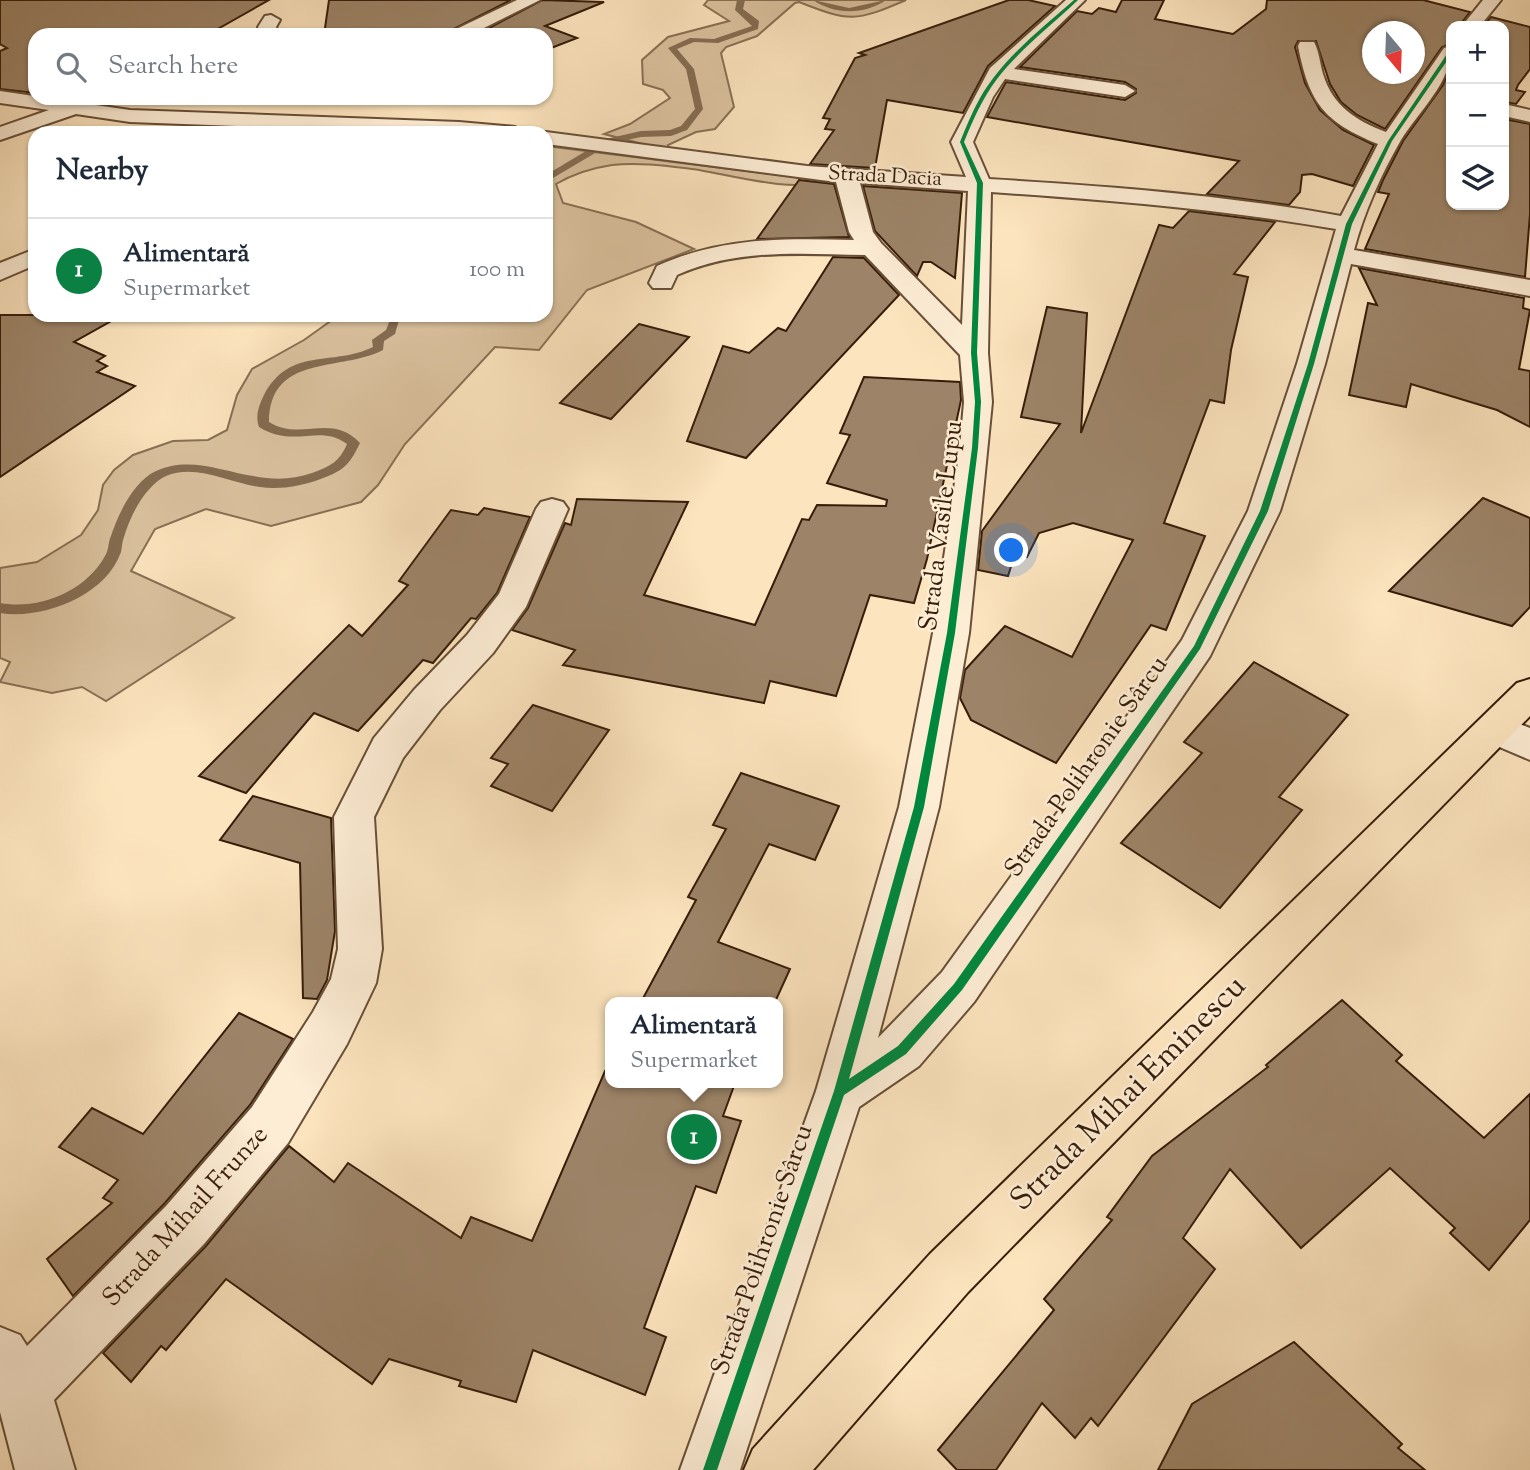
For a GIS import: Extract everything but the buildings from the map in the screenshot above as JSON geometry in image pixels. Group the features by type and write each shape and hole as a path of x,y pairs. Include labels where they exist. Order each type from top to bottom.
{"main road":[{"name":"Strada Mihai Eminescu","path":"774,1470 949,1273 1513,737 1530,693"}],"street":[{"path":"469,28 531,0"},
{"name":"Strada Vasile Lupu","path":"840,1091 922,794 951,633 975,448 978,402 974,353 980,183 962,142 972,114 997,72 1076,0"},
{"path":"1475,21 1492,0"},
{"path":"1307,46 1312,78 1332,111 1343,122 1390,141"},
{"name":"Strada Polihronie Sârcu","path":"710,1470 840,1091 902,1050 958,987 1197,647 1264,512 1311,364 1345,239 1390,141 1432,93 1446,63"},
{"path":"997,72 1125,91"},
{"path":"0,97 28,102"},
{"path":"45,105 243,126"},
{"path":"254,126 261,105"},
{"path":"0,134 73,110"},
{"path":"1509,111 1530,116"},
{"name":"Strada Dacia","path":"553,139 720,164 1185,200 1530,288"},
{"path":"846,175 861,232 872,248 974,353"},
{"path":"662,283 666,271 686,260 717,253 795,247 872,248"},
{"path":"0,272 28,259"},
{"name":"Strada Mihail Frunze","path":"45,1470 12,1373 185,1225 270,1125 330,1028 353,983 360,949 354,817 388,749 427,700 480,644 514,598 552,509"}],"shaded area":[{"path":"708,0 906,0 863,16 852,17 795,3 757,36 726,47 721,53 734,107 715,129 696,132 668,145 670,151 604,134 630,124 670,98 663,90 643,84 642,60 668,37 729,21 704,5"},
{"path":"553,147 819,180 809,184 777,184 692,169 632,164 590,170 556,184 563,203 636,222 694,249 587,290 539,350 495,347 405,444 378,485 361,502 271,526 206,509 155,529 131,571 234,618 106,701 82,687 52,693 0,682 10,662 0,658 0,568 37,562 81,535 98,510 103,485 114,470 133,455 173,441 208,440 227,430 237,395 252,369 304,340 329,322 553,322"}],"waterway":[{"path":"553,175 609,141 641,134 671,133 684,128 699,109 690,69 672,48 693,40 715,41 755,27 756,23 739,10 741,0"},
{"path":"817,0 849,10 882,0"},
{"path":"0,608 15,611 47,606 64,600 93,580 113,555 117,536 135,500 146,485 160,474 188,468 275,484 311,477 345,462 354,443 339,433 324,431 290,434 273,430 263,424 269,396 285,375 297,367 353,358 379,348 378,340 391,332 393,322"}],"cycle path":[{"path":"710,1470 840,1091 919,807 951,633 975,448 978,402 974,353 980,183 962,142 982,97 995,79 1023,48 1076,0"},
{"path":"840,1091 902,1050 958,987 1197,647 1264,511 1311,364 1349,224 1390,141 1446,59"}],"place":[{"name":"Alimentară","path":"694,1137"}]}
